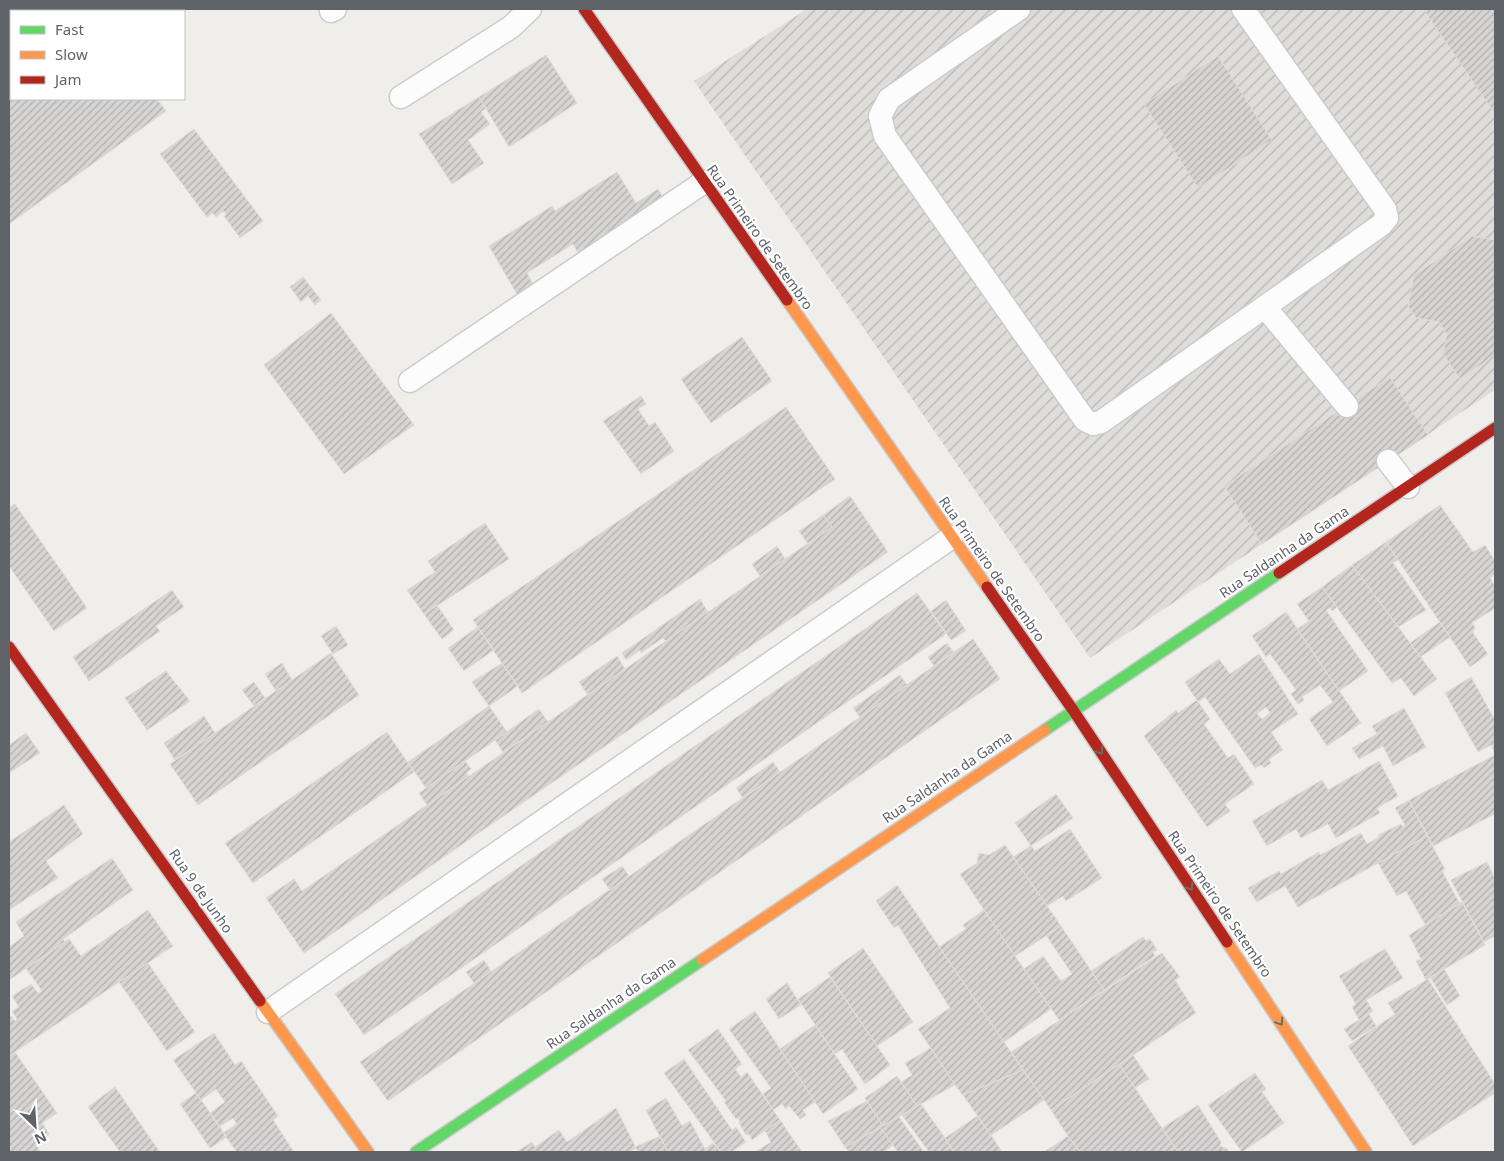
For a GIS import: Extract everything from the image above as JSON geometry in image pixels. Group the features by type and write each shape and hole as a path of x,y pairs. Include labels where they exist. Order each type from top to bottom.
{"street":[{"name":"Rua Primeiro de Setembro","path":"584,9 1073,710 1366,1152"},
{"name":"Rua Saldanha da Gama","path":"416,1152 1495,428"},
{"name":"Rua 9 de Junho","path":"9,647 368,1152"}],"lane":[{"path":"401,97 511,27 530,9"},
{"path":"1019,9 889,99 880,116 885,136 1085,420 1093,424 1101,422 1382,225 1387,218 1385,209 1243,9"},
{"path":"410,381 704,182"},
{"path":"1265,307 1347,406"},
{"path":"1388,461 1408,486"},
{"path":"268,1012 952,537"}],"shaded area":[{"path":"807,9 1495,9 1495,390 1090,658 694,81"}],"building":[{"path":"9,9 95,9 10,10 10,100 158,100 166,111 9,224"},
{"path":"1423,9 1495,9 1495,114"},
{"path":"546,55 577,103 509,147 479,97"},
{"path":"1218,56 1272,140 1198,188 1144,104"},
{"path":"479,97 486,108 481,112 490,124 468,140 484,163 452,184 419,134"},
{"path":"194,129 263,221 240,238 224,216 226,215 224,211 216,217 213,213 207,217 160,154"},
{"path":"617,172 636,203 658,189 666,203 580,257 573,244 527,273 534,286 518,296 489,246 552,206 555,211"},
{"path":"1472,236 1495,240 1495,355 1460,379 1443,354 1447,334 1439,322 1416,318 1408,306 1414,275"},
{"path":"303,277 321,300 315,305 308,296 301,302 290,287"},
{"path":"331,313 414,425 344,474 264,365"},
{"path":"742,337 772,381 711,423 681,379"},
{"path":"1390,377 1428,435 1262,544 1224,486"},
{"path":"641,396 646,404 638,409 649,426 655,422 674,451 641,474 603,421"},
{"path":"786,407 835,479 522,693 473,620"},
{"path":"850,496 888,552 304,953 266,898 294,879 302,891 832,527 823,515"},
{"path":"15,504 87,608 54,631 9,566 9,508"},
{"path":"1440,505 1473,552 1485,545 1495,561 1495,574 1490,578 1495,586 1495,608 1472,623 1475,627 1473,633 1488,654 1470,667 1386,542"},
{"path":"823,515 832,527 808,544 799,531"},
{"path":"485,523 509,559 424,614 407,590 435,572 428,561"},
{"path":"1386,542 1398,560 1393,563 1426,610 1398,627 1352,565"},
{"path":"777,546 785,559 760,576 752,564"},
{"path":"1352,565 1437,679 1414,696 1401,678 1392,683 1322,587"},
{"path":"1322,587 1337,607 1332,611 1330,608 1326,610 1368,671 1339,691 1297,629 1309,621 1297,604"},
{"path":"172,590 184,607 156,626 160,631 89,681 73,657"},
{"path":"917,593 946,634 364,1035 335,994"},
{"path":"700,599 708,612 666,641 663,638 641,653 640,650 626,660 622,653"},
{"path":"946,600 966,631 951,640 931,611"},
{"path":"437,605 454,630 442,639 424,614"},
{"path":"1286,612 1361,723 1327,746 1309,719 1333,702 1320,685 1302,697 1304,700 1298,704 1291,694 1296,690 1270,654 1266,657 1252,636"},
{"path":"1440,622 1450,637 1420,657 1410,643"},
{"path":"336,626 348,645 333,654 321,636"},
{"path":"478,627 494,650 464,671 448,648"},
{"path":"973,639 1000,679 388,1101 360,1062"},
{"path":"947,643 954,653 934,666 928,657"},
{"path":"331,653 359,695 198,805 170,764"},
{"path":"1259,654 1298,714 1271,732 1283,750 1269,759 1271,763 1264,768 1261,765 1255,768 1205,697 1198,702 1185,682 1219,659 1230,674","holes":["1266,707 1270,713 1262,719 1257,714"]},
{"path":"617,656 625,669 588,695 579,682"},
{"path":"282,663 292,680 276,691 265,674"},
{"path":"502,663 518,686 489,706 472,682"},
{"path":"166,671 190,701 147,730 125,698"},
{"path":"900,675 907,685 860,717 853,708"},
{"path":"1471,677 1495,720 1495,753 1491,745 1478,752 1445,693"},
{"path":"254,682 265,698 254,706 242,690"},
{"path":"1197,700 1210,719 1204,724 1228,758 1234,754 1254,784 1225,804 1230,811 1207,827 1144,736 1176,710 1178,713"},
{"path":"489,706 507,732 426,788 408,762"},
{"path":"1404,708 1426,747 1393,766 1383,746 1359,759 1352,748 1377,734 1372,726"},
{"path":"539,709 548,722 503,752 495,740"},
{"path":"204,716 215,733 175,760 164,743"},
{"path":"387,732 414,772 253,883 225,843"},
{"path":"26,733 40,753 9,773 9,745"},
{"path":"1495,755 1495,814 1433,846 1409,800"},
{"path":"465,761 471,769 466,773 469,776 427,805 419,793"},
{"path":"1379,761 1398,796 1377,808 1380,813 1336,838 1328,824 1301,838 1296,829 1267,846 1252,821 1322,780 1328,790"},
{"path":"773,762 780,772 743,798 736,788"},
{"path":"1056,794 1073,818 1031,846 1015,823"},
{"path":"1409,800 1427,836 1298,907 1285,886 1257,902 1248,888 1279,871 1281,874 1319,852 1320,855 1361,833 1367,844 1379,837 1378,835 1401,824 1403,827 1405,825 1395,808"},
{"path":"64,805 83,834 46,861 58,878 9,910 9,842"},
{"path":"1070,829 1102,878 1066,901 1063,896 1047,906 1013,857 1031,846 1035,851"},
{"path":"1427,836 1445,869 1442,871 1460,904 1425,924 1406,891 1397,896 1378,863"},
{"path":"1005,845 1061,926 1015,956 960,874 977,863 979,853 989,855"},
{"path":"112,858 133,890 63,939 65,942 9,980 9,947 24,936 16,922"},
{"path":"1487,862 1495,879 1495,936 1484,942 1451,880"},
{"path":"622,866 629,876 610,890 602,879"},
{"path":"897,885 1023,1070 963,1095 955,1085 918,1029 950,1008 898,925 894,928 876,901"},
{"path":"1462,902 1485,945 1426,980 1416,961 1421,959 1409,935"},
{"path":"148,910 173,946 9,1056 9,1017 11,1016 15,1021 17,1019 12,1011 19,1007 12,996 31,984 38,993 42,991 26,968 69,939 81,956"},
{"path":"984,910 1051,1009 1004,1042 939,947 966,929 963,925"},
{"path":"1061,926 1104,990 1059,1020 1024,969 1043,956 1061,981 1072,974 1046,935"},
{"path":"1143,937 1146,941 1150,939 1157,950 1153,952 1155,956 1104,990 1091,971"},
{"path":"863,948 913,1022 877,1046 828,973"},
{"path":"1385,949 1403,978 1366,1000 1373,1011 1359,1020 1352,1007 1356,1004 1339,976"},
{"path":"1162,953 1180,977 1175,980 1196,1013 1051,1110 1011,1052"},
{"path":"484,960 491,971 474,983 466,972"},
{"path":"148,963 195,1032 167,1051 119,982"},
{"path":"1444,969 1460,996 1447,1005 1430,977"},
{"path":"830,977 890,1065 865,1084 842,1049 835,1054 798,999"},
{"path":"1428,979 1495,1084 1495,1093 1413,1146 1348,1046 1395,1014 1388,1003"},
{"path":"787,983 801,1005 779,1019 766,999"},
{"path":"755,1011 815,1102 803,1110 806,1115 800,1119 789,1106 786,1109 782,1104 773,1110 763,1094 771,1088 729,1029"},
{"path":"1369,1014 1376,1026 1352,1041 1344,1029"},
{"path":"815,1025 858,1089 823,1114 780,1049"},
{"path":"718,1029 742,1064 735,1069 741,1077 747,1072 780,1120 752,1140 749,1134 746,1135 738,1118 736,1119 724,1102 726,1101 688,1050"},
{"path":"214,1033 235,1065 241,1061 278,1116 273,1120 294,1152 237,1152 223,1133 237,1124 233,1118 219,1127 210,1113 225,1102 216,1089 201,1100 173,1060"},
{"path":"931,1048 955,1085 917,1106 901,1082 912,1075 905,1063"},
{"path":"15,1052 57,1113 42,1123 49,1134 35,1144 41,1152 10,1152 9,1150 9,1056"},
{"path":"1133,1055 1149,1079 1135,1088 1119,1064"},
{"path":"684,1059 732,1130 736,1127 746,1142 731,1152 721,1152 664,1073"},
{"path":"1119,1064 1178,1152 1080,1152 1068,1136 1051,1110"},
{"path":"1023,1070 1044,1100 991,1135 963,1095"},
{"path":"1255,1073 1266,1089 1262,1092 1284,1123 1242,1152 1208,1105"},
{"path":"897,1076 917,1106 883,1126 865,1098"},
{"path":"115,1087 159,1151 120,1152 88,1107"},
{"path":"196,1093 227,1137 210,1148 180,1104"},
{"path":"666,1098 682,1126 690,1121 705,1149 713,1143 721,1152 668,1152 646,1110"},
{"path":"867,1101 883,1126 845,1147 828,1121"},
{"path":"921,1104 954,1152 929,1152 902,1115"},
{"path":"1198,1105 1221,1142 1220,1146 1228,1149 1227,1152 1178,1152 1162,1128"},
{"path":"616,1108 636,1148 630,1152 516,1152 532,1142 535,1147 559,1130 567,1142"},
{"path":"977,1116 1002,1152 954,1152 945,1138"},
{"path":"899,1117 924,1152 898,1152 880,1127"},
{"path":"780,1120 802,1152 755,1152 771,1142 765,1131"},
{"path":"880,1127 893,1145 884,1152 849,1152 845,1147"},
{"path":"660,1136 668,1152 638,1152 635,1147"},
{"path":"1068,1136 1080,1152 1044,1152"}],"traffic: fast":[{"path":"1045,730 1279,573"},
{"path":"416,1152 702,960"}],"traffic: slow":[{"path":"787,300 987,587"},
{"path":"702,960 1045,730"},
{"path":"1227,942 1366,1152"},
{"path":"260,1001 368,1152"}],"traffic: jam":[{"path":"584,9 787,300"},
{"path":"1279,573 1495,428"},
{"path":"987,587 1073,710 1227,942"},
{"path":"9,647 260,1001"}]}
